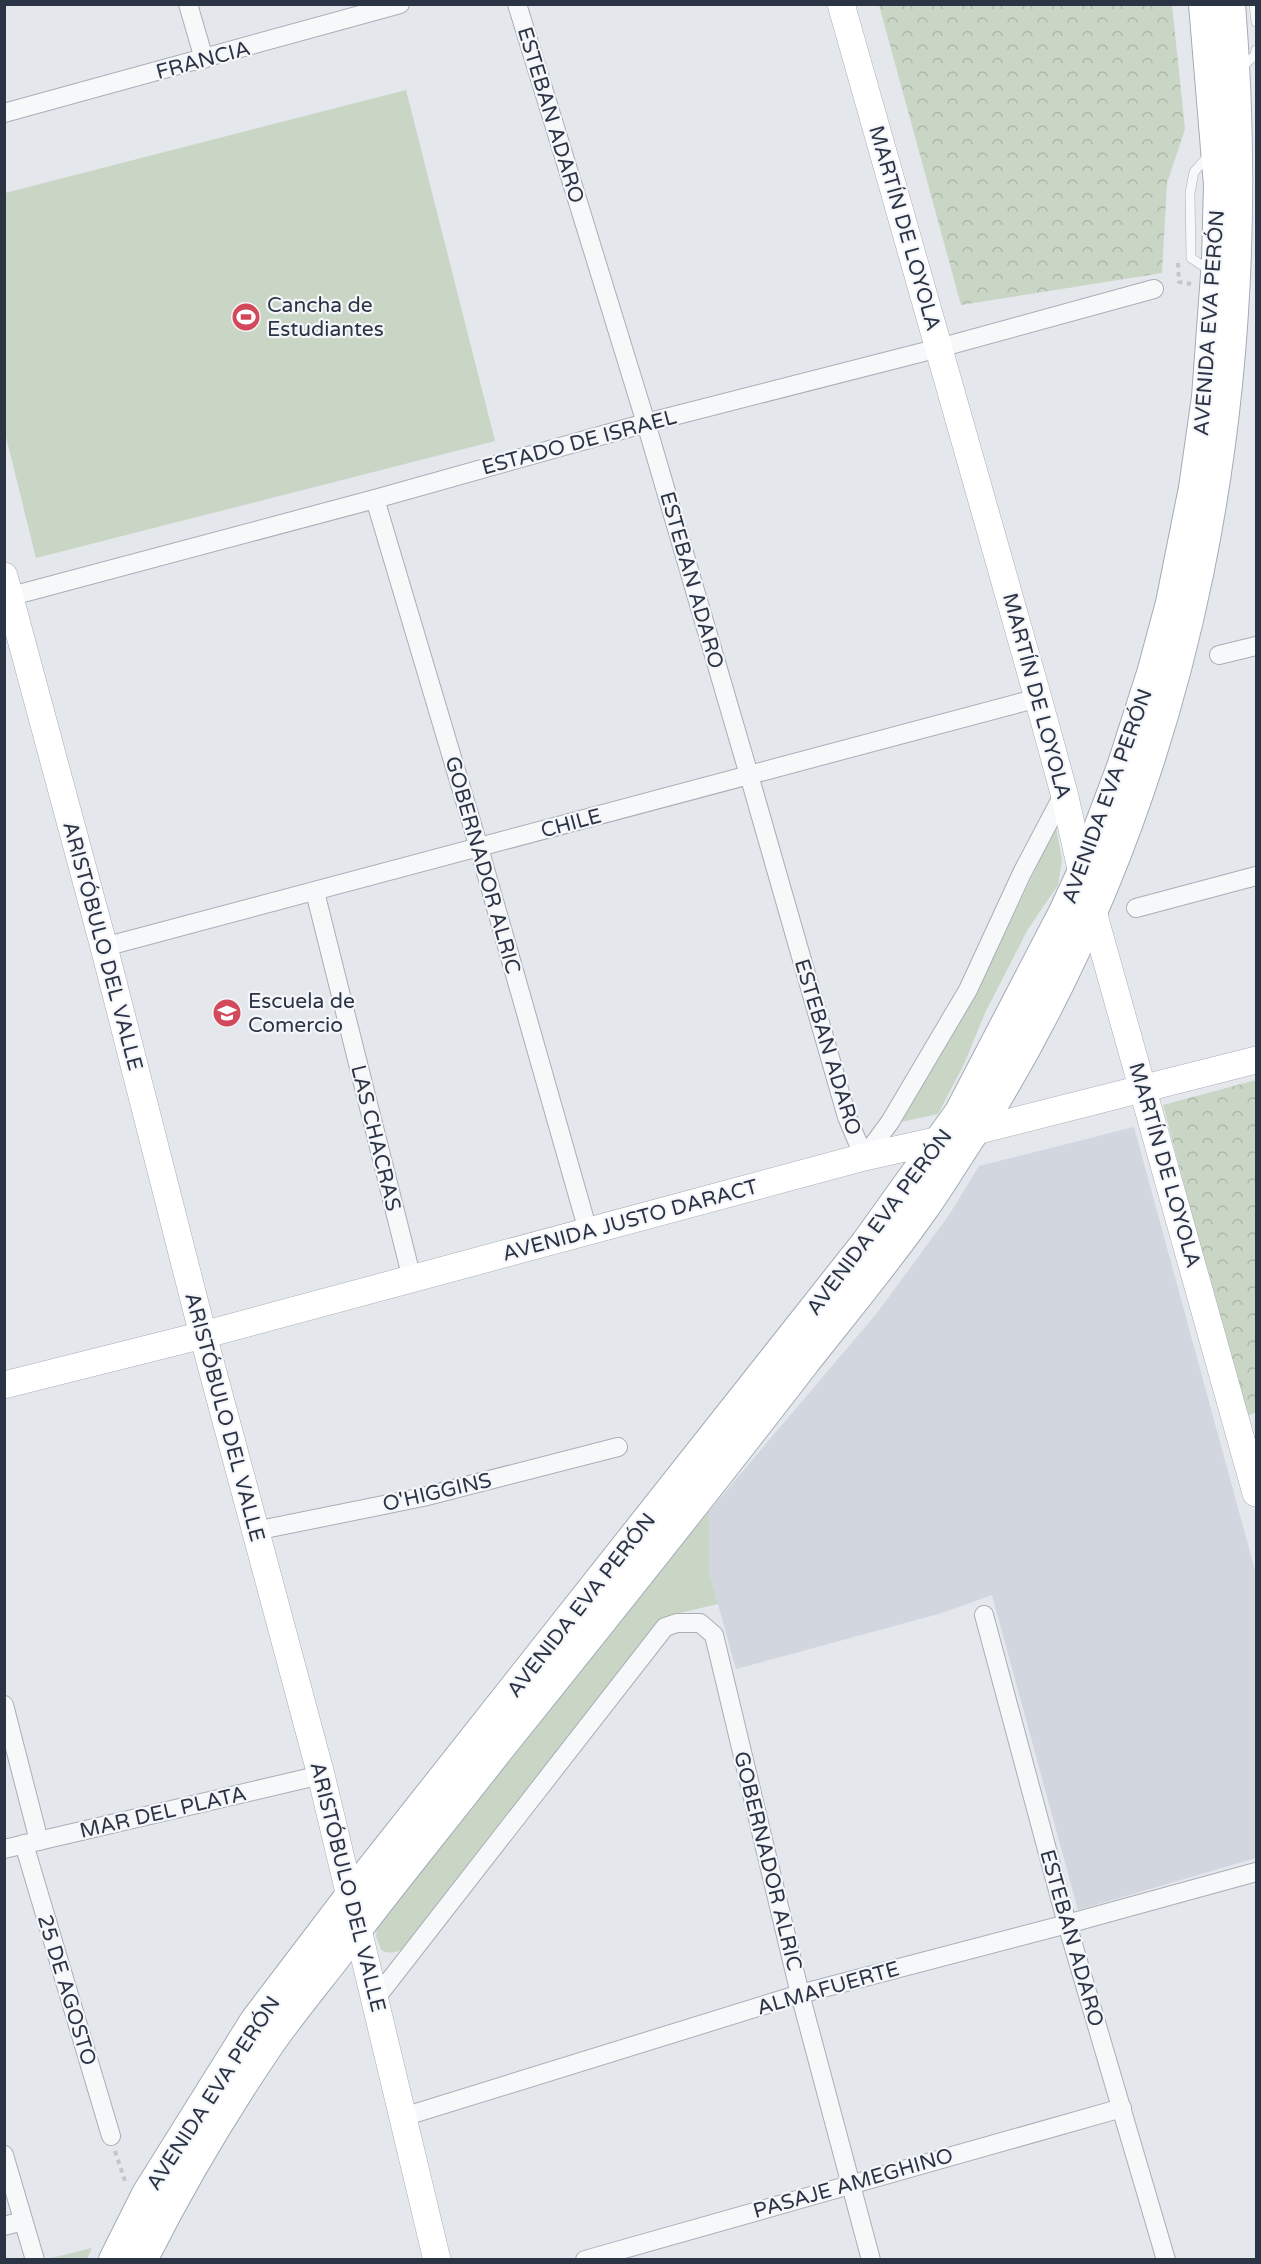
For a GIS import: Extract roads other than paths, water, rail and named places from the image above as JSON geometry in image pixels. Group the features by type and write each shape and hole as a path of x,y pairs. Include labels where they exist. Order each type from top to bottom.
{"main road":[{"name":"MARTÍN DE LOYOLA","path":"841,4 1038,698 1064,793 1082,873 1143,1089 1249,1433 1257,1493"},
{"name":"AVENIDA EVA PERÓN","path":"114,2259 147,2194 255,2021 350,1896 867,1243 960,1112 1063,914 1082,873 1122,767 1153,670 1171,603 1194,488 1208,397 1206,280 1219,185 1204,4"},
{"name":"AVENIDA EVA PERÓN","path":"142,2259 187,2175 269,2043 358,1926 659,1548 923,1209 998,1096 1094,914 1131,823 1181,670 1206,566 1225,464 1235,373 1241,280 1247,61 1230,4"},
{"name":"ARISTÓBULO DEL VALLE","path":"6,590 104,947 202,1335 321,1775 376,1998 436,2259"},
{"name":"AVENIDA JUSTO DARACT","path":"4,1385 202,1335 864,1157 1257,1060"}],"street":[{"path":"188,4 204,60"},
{"name":"FRANCIA","path":"4,113 204,60 400,4"},
{"name":"ESTEBAN ADARO","path":"517,4 646,423 847,1117 864,1157"},
{"name":"ESTADO DE ISRAEL","path":"6,590 375,499 646,423 939,348 1154,289"},
{"name":"GOBERNADOR ALRIC","path":"375,499 588,1231"},
{"path":"1219,655 1257,646"},
{"name":"CHILE","path":"104,947 1038,698"},
{"name":"AVENIDA EVA PERÓN","path":"864,1157 890,1122 968,990 1022,873 1064,793"},
{"path":"1136,908 1257,876"},
{"name":"LAS CHACRAS","path":"315,892 412,1279"},
{"name":"O'HIGGINS","path":"255,1531 423,1497 618,1447"},
{"name":"ESTEBAN ADARO","path":"984,1615 1067,1924 1166,2259"},
{"name":"GOBERNADOR ALRIC","path":"376,1998 665,1627 677,1623 700,1623 714,1635 800,1994 871,2259"},
{"name":"25 DE AGOSTO","path":"4,1705 31,1842 111,2136"},
{"name":"MAR DEL PLATA","path":"4,1849 321,1775"},
{"name":"ALMAFUERTE","path":"403,2117 800,1994 1257,1872"},
{"name":"PASAJE AMEGHINO","path":"585,2259 1122,2108"},
{"path":"4,2155 35,2259"},
{"path":"4,2226 23,2221"}],"lane":[{"path":"1254,4 1257,22"}],"place":[{"name":"Cancha de Estudiantes","path":"246,317"},
{"name":"Escuela de Comercio","path":"227,1013"}]}
